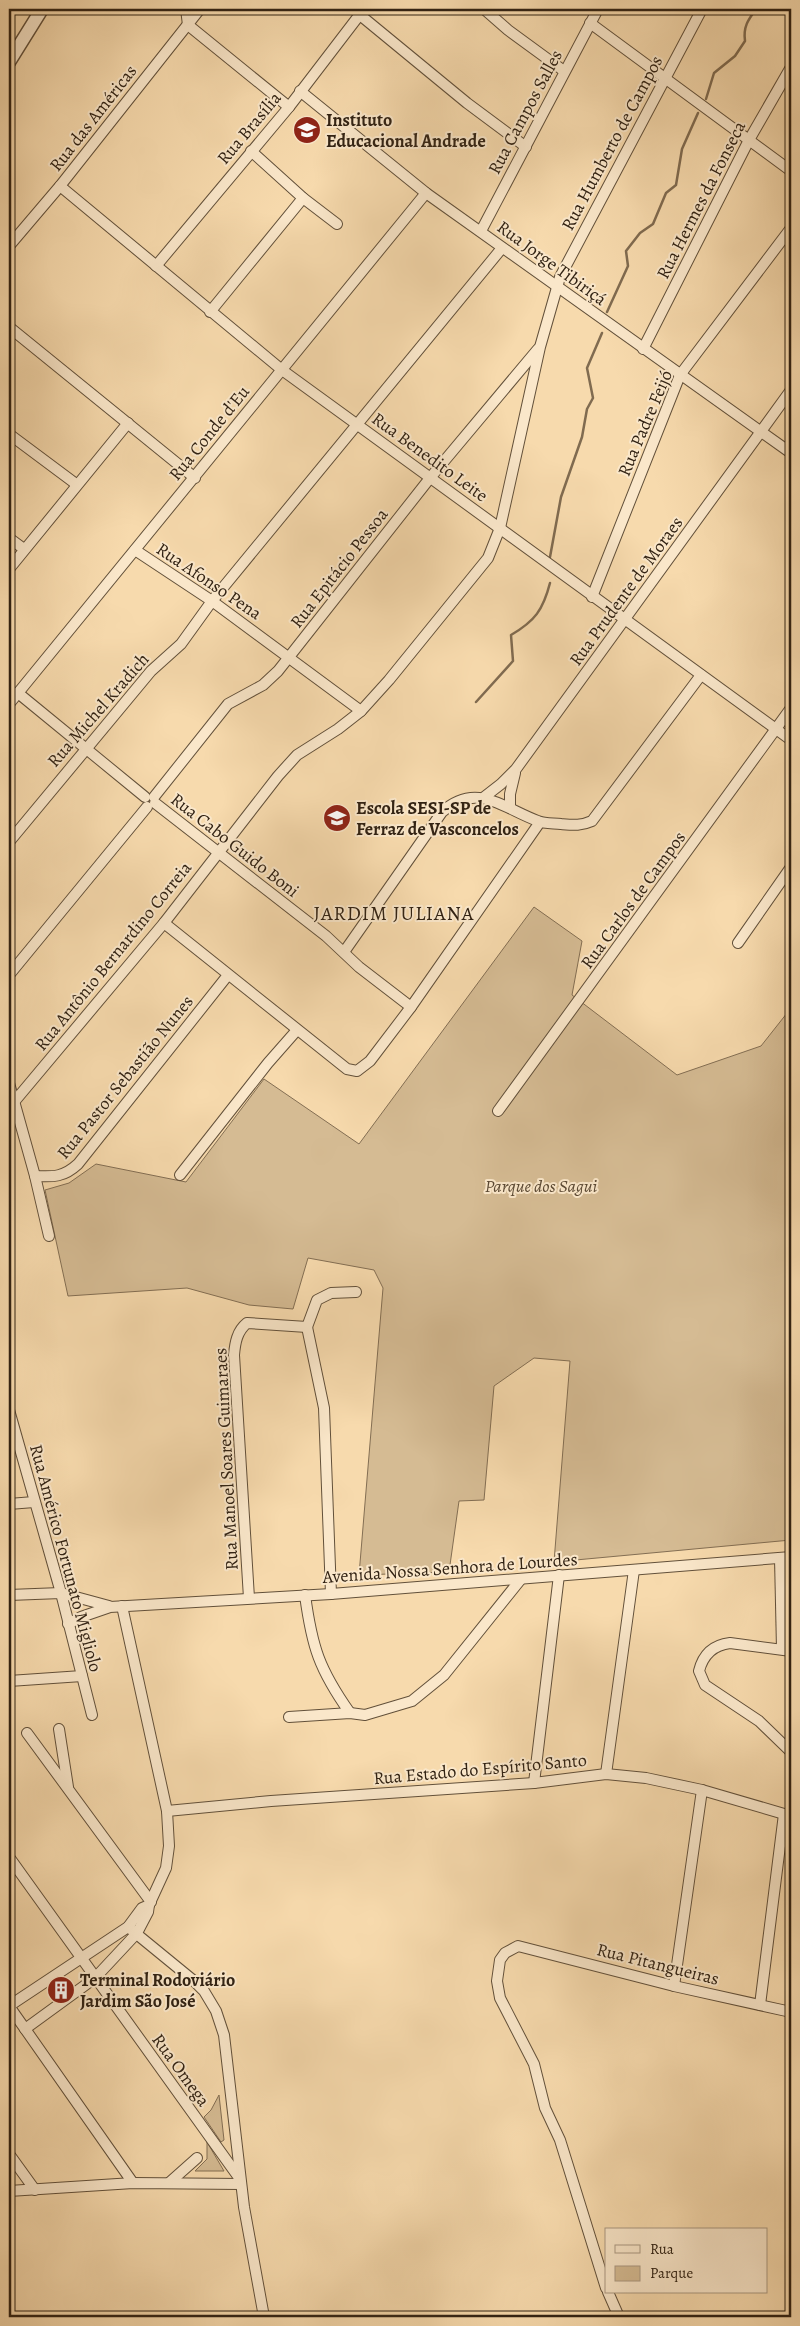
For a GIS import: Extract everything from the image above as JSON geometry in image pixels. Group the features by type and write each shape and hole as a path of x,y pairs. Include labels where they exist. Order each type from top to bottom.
{"street":[{"path":"9,62 42,9"},
{"path":"186,9 188,25 289,107"},
{"name":"Rua das Américas","path":"9,246 60,186 200,9"},
{"path":"484,9 508,30 564,71"},
{"name":"Rua Campos Salles","path":"481,231 598,9"},
{"name":"Rua Humberto de Campos","path":"361,710 389,680 481,568 492,550 500,528 540,347 556,287 702,9"},
{"path":"362,12 467,104 526,147"},
{"name":"Rua Brasília","path":"156,266 289,107 362,12"},
{"path":"590,23 791,171"},
{"name":"Rua Hermes da Fonseca","path":"643,349 749,140 791,68"},
{"name":"Rua Jorge Tibiriçá","path":"300,92 426,193 791,453"},
{"path":"251,151 303,198 337,224"},
{"name":"Rua Benedito Leite","path":"60,186 282,370 791,740"},
{"name":"Rua Conde d'Eu","path":"9,704 426,193"},
{"path":"210,312 303,198"},
{"name":"Rua Padre Feijó","path":"592,597 680,375 791,228"},
{"name":"Rua Michel Kradich","path":"9,842 151,670 181,644 212,601 502,248"},
{"path":"9,327 195,478"},
{"name":"Rua Epitácio Pessoa","path":"9,975 228,704 263,685 289,657 430,478 540,347"},
{"name":"Rua Prudente de Moraes","path":"483,798 516,769 626,620 791,390"},
{"path":"9,568 128,423"},
{"path":"9,434 76,484"},
{"path":"9,538 24,549"},
{"name":"Rua Afonso Pena","path":"134,550 212,601 361,710"},
{"path":"344,952 442,812 459,800 470,797 483,798 540,822 576,826 592,821 701,675"},
{"name":"Rua Cabo Guido Boni","path":"18,693 150,801 344,952 359,967 411,1007"},
{"name":"Rua Carlos de Campos","path":"498,1111 791,708"},
{"name":"Rua Antônio Bernardino Correia","path":"14,1102 164,923 217,852 294,758 344,725 361,710"},
{"name":"Rua Prudente de Moraes","path":"510,808 510,790 516,769"},
{"path":"164,923 347,1069 357,1071 370,1060 411,1007 540,822"},
{"path":"738,943 791,866"},
{"name":"Rua Pastor Sebastião Nunes","path":"35,1176 61,1176 68,1174 78,1164 228,975"},
{"path":"180,1175 268,1063 297,1030"},
{"path":"9,1083 35,1176 49,1236"},
{"path":"331,1594 324,1408 306,1327 317,1300 331,1293 356,1292"},
{"name":"Rua Manoel Soares Guimaraes","path":"249,1598 234,1355 240,1332 248,1323 306,1327"},
{"name":"Rua Américo Fortunato Migliolo","path":"9,1415 61,1593 92,1715"},
{"path":"9,1504 34,1502"},
{"name":"Avenida Nossa Senhora de Lourdes","path":"110,1607 331,1594 791,1557"},
{"path":"780,1558 787,1650 730,1643 721,1644 709,1651 699,1671 705,1685 759,1721 791,1752"},
{"path":"606,1774 634,1570"},
{"path":"534,1783 559,1575"},
{"path":"289,1717 350,1713 365,1715 412,1701 444,1675 521,1579"},
{"path":"9,1595 61,1593 110,1607"},
{"path":"305,1595 315,1651 327,1678 350,1713"},
{"path":"25,2029 95,1978 137,1933 166,1868 169,1846 167,1810 122,1606"},
{"path":"68,1624 90,1613 110,1607"},
{"path":"9,1681 82,1676"},
{"path":"59,1729 69,1790"},
{"path":"27,1734 150,1903"},
{"name":"Rua Estado do Espírito Santo","path":"167,1810 534,1783 606,1774 646,1778 702,1790 788,1815"},
{"path":"674,1986 702,1790"},
{"path":"760,2005 788,1815"},
{"name":"Rua Omega","path":"9,1856 241,2182"},
{"path":"133,2182 9,2006 128,1927 142,1908 150,1903"},
{"path":"128,1927 194,1980 216,2011 224,2035 241,2182 264,2317"},
{"name":"Rua Pitangueiras","path":"605,2285 560,2140 545,2108 534,2064 500,1998 497,1981 500,1960 505,1953 518,1946 674,1986 791,2012"},
{"path":"9,2154 35,2190"},
{"path":"170,2182 197,2158"},
{"path":"9,2191 133,2182 241,2182"},
{"path":"609,2294 619,2317"}],"green space":[{"name":"Parque dos Sagui","path":"534,907 582,941 572,995 677,1075 761,1046 791,1008 791,1540 554,1562 570,1361 534,1358 494,1386 484,1500 459,1501 449,1572 359,1575 383,1288 374,1270 308,1258 293,1309 249,1305 187,1288 68,1296 45,1190 69,1183 96,1164 186,1182 264,1079 359,1144"},
{"path":"219,2095 224,2140 221,2142 204,2117 211,2110"},
{"path":"207,2142 224,2171 195,2171 207,2159"}],"waterway":[{"path":"706,99 714,73 735,56 745,41 747,24 756,9"},
{"path":"607,312 628,266 626,251 640,233 653,224 666,193 676,185 682,149 698,113"},
{"path":"550,557 561,497 582,437 587,409 593,398 587,368 602,333"},
{"path":"476,702 513,661 511,635 526,625 537,614 550,583"}],"place":[{"name":"Instituto Educacional Andrade","path":"307,130"},
{"name":"Escola SESI-SP de Ferraz de Vasconcelos","path":"337,818"},
{"name":"Terminal Rodoviário Jardim São José","path":"61,1990"}],"district":[{"name":"JARDIM JULIANA","path":"394,913"}]}
